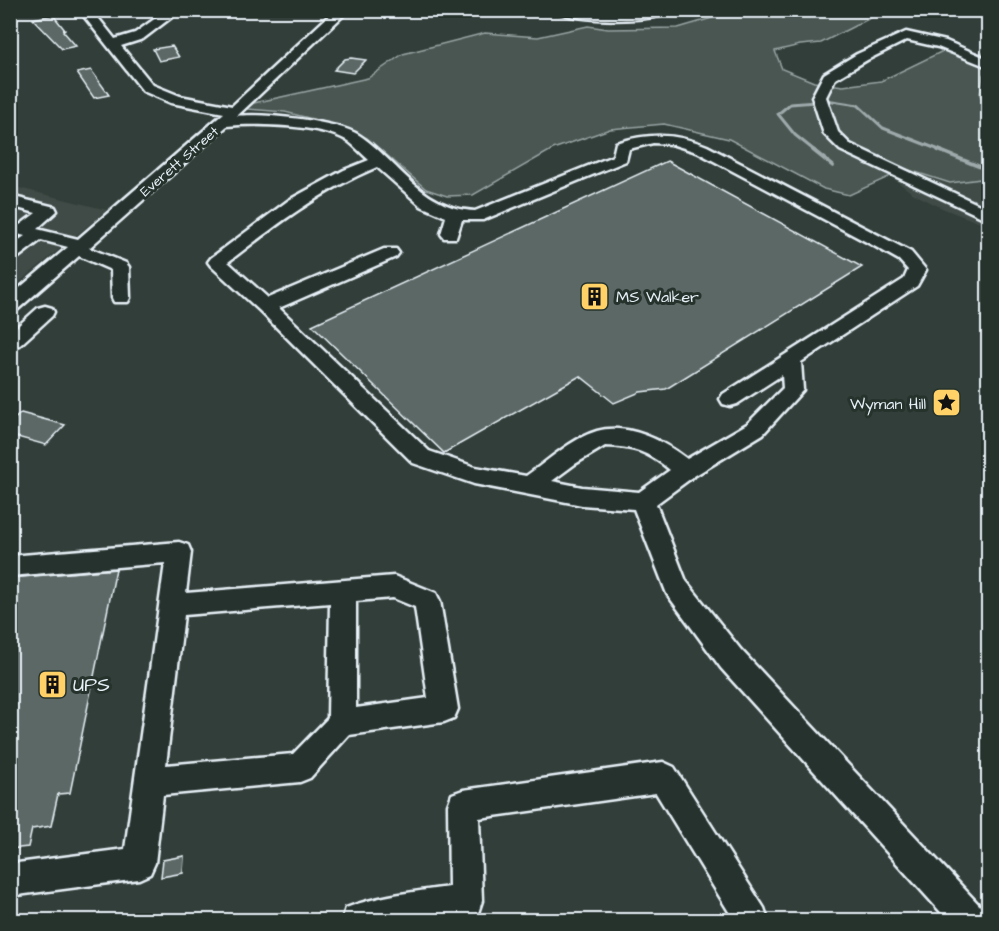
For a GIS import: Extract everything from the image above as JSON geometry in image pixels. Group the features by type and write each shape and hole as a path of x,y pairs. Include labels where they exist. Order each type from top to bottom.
{"street":[{"path":"85,10 148,88 155,93 176,100 237,111"},
{"path":"114,44 140,36 175,10"},
{"name":"Everett Street","path":"10,306 18,291 80,247 237,111 343,10"},
{"path":"560,10 599,14 654,14 671,10"},
{"path":"988,63 942,44 906,36 862,57 829,77 819,97 831,134 845,147 988,214"},
{"path":"224,122 264,120 308,124 352,137 377,162 427,203 455,214 477,216 621,158 621,146 644,138 679,140 905,256 917,270 911,282 730,399"},
{"path":"377,162 295,203 217,262 266,306 421,457 474,475 582,496 643,501 686,470 755,429 793,390 791,360"},
{"path":"10,201 49,211 24,230 10,255"},
{"path":"450,234 455,214"},
{"path":"24,230 80,247 120,267 121,298"},
{"path":"266,306 390,253"},
{"path":"12,341 45,312"},
{"path":"530,486 567,458 601,438 635,439 662,451 686,470"},
{"path":"643,501 676,587 702,624 731,659 970,921"},
{"path":"10,566 179,552 139,863 10,880"},
{"path":"150,781 300,768 342,723 444,709 427,601 394,587 172,605"},
{"path":"342,723 343,591"},
{"path":"358,921 384,912 466,901 463,805 663,777 752,921"}],"shaded area":[{"path":"717,11 884,11 821,43 775,51 782,69 814,82 843,86 881,81 947,49 988,54 988,71 983,75 980,95 988,109 988,178 950,183 906,169 849,195 824,189 729,139 664,124 610,129 553,149 473,195 447,196 426,189 367,138 340,126 285,112 246,109 254,103 368,78 403,54 485,33 538,37 588,26 608,29 678,28 719,16"},
{"path":"906,169 950,183 988,178 988,226 944,209 912,193 890,176"},
{"path":"11,186 107,210 11,289"}],"building":[{"path":"53,15 76,46 62,49 33,19"},
{"path":"172,46 179,57 159,61 153,49"},
{"path":"345,59 366,60 353,73 334,70"},
{"path":"91,70 109,95 94,98 77,73"},
{"name":"MS Walker","path":"667,161 862,267 666,389 640,392 614,403 580,376 444,453 312,325"},
{"path":"21,413 65,425 46,445 10,435 10,423"},
{"name":"UPS","path":"116,569 70,793 58,794 51,826 32,829 28,847 10,849 10,578"},
{"path":"184,856 183,873 161,877 163,860"}],"waterway":[{"path":"826,100 858,105 883,128 942,151"},
{"path":"815,151 795,135 778,114 790,104 816,102"},
{"path":"813,150 833,166"},
{"path":"938,150 988,170"}],"place":[{"name":"MS Walker","path":"595,296"},
{"name":"Wyman Hill","path":"947,403"},
{"name":"UPS","path":"52,684"}]}
